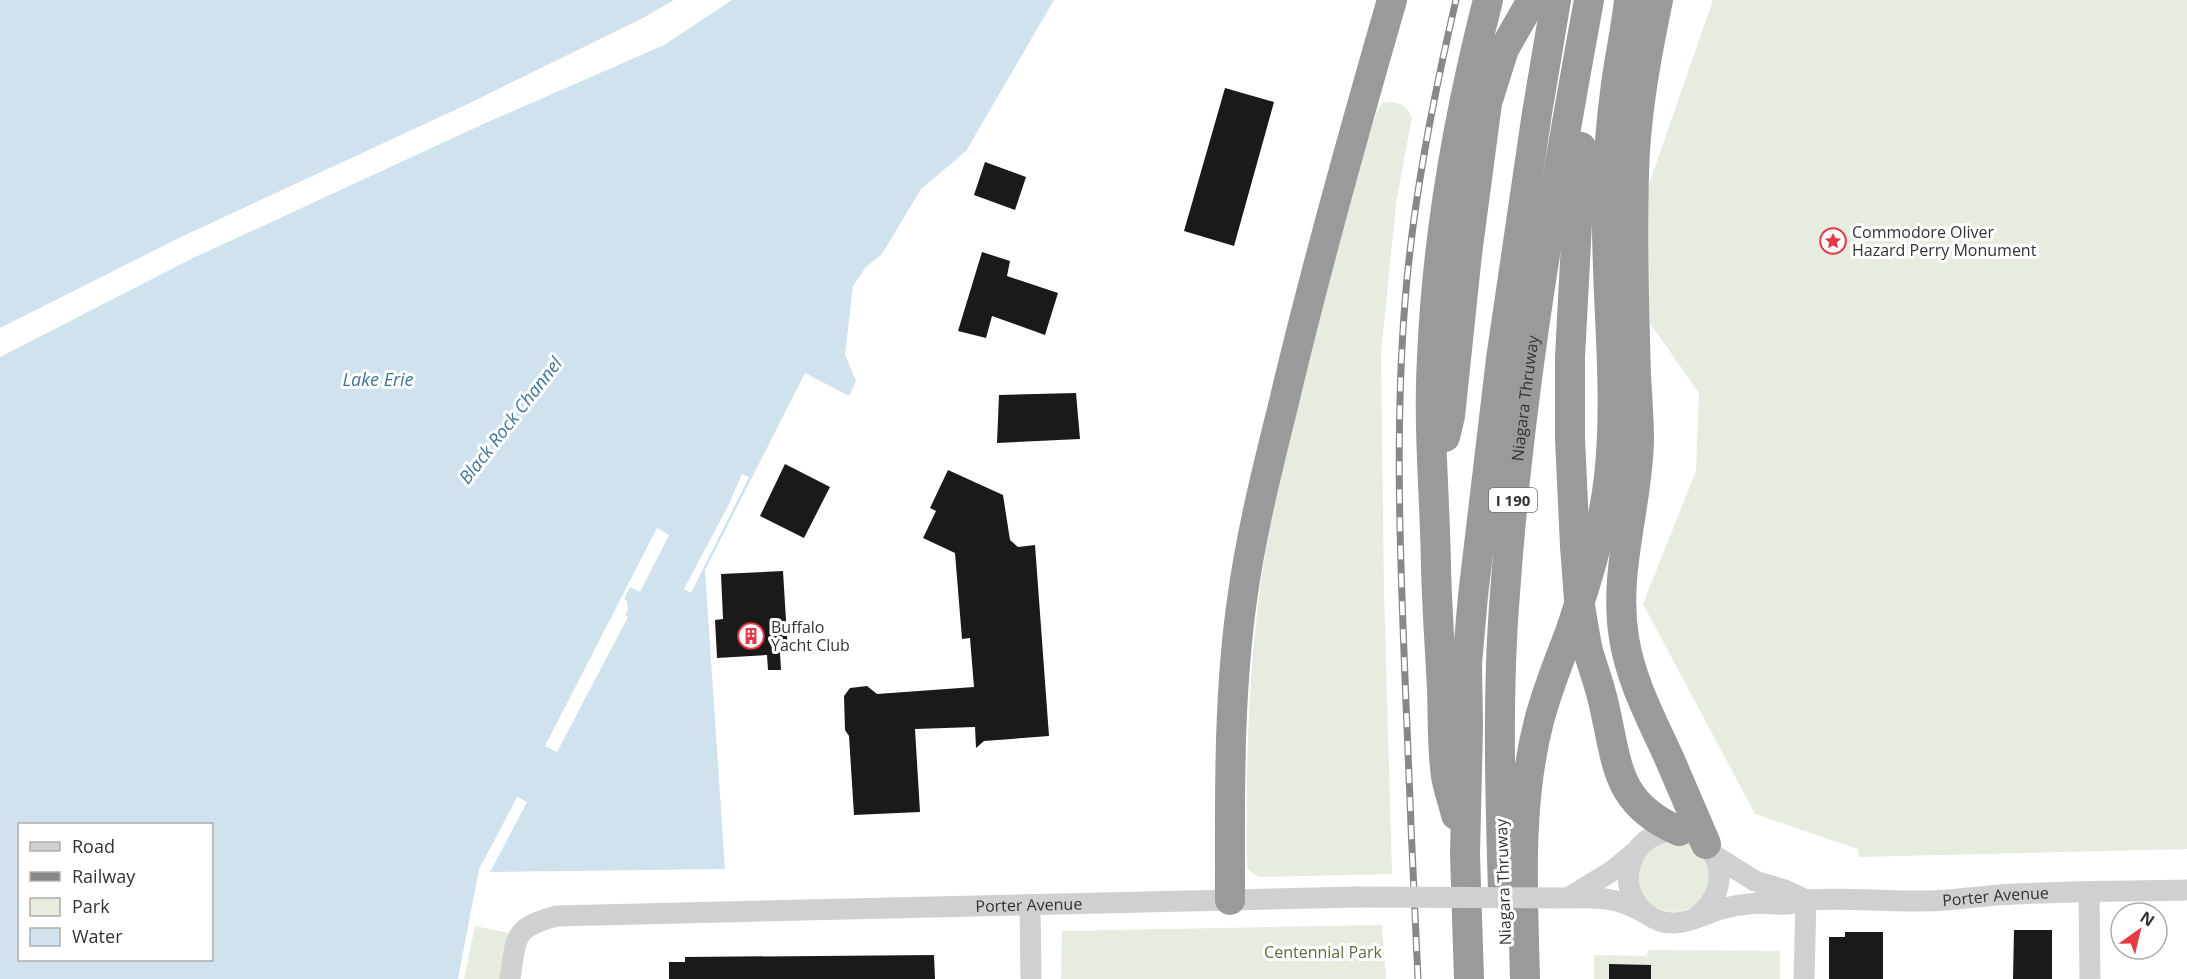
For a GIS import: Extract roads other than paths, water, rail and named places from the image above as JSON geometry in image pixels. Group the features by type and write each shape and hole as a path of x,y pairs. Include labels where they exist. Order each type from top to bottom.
{"highway":[{"path":"1230,900 1230,785 1234,682 1241,603 1251,538 1295,355 1354,130 1392,0"},
{"path":"1465,854 1446,775 1430,421 1436,290 1445,214 1458,133 1488,0"},
{"path":"1434,482 1450,416 1467,254 1487,103 1504,49 1532,0"},
{"name":"Niagara Thruway","path":"1469,979 1465,854 1467,664 1480,526 1503,347 1556,0"},
{"path":"1658,0 1639,110 1634,174 1633,249 1638,439 1633,499 1624,547 1621,601 1630,669 1643,704 1710,850"},
{"path":"1525,979 1523,832 1528,766 1551,681 1569,633 1600,534 1609,478 1612,437 1607,200 1616,83 1629,3"},
{"path":"1586,13 1588,96 1578,185 1570,357 1570,439 1579,600 1587,647 1604,703 1616,763 1623,782 1631,798 1649,816 1679,831"},
{"name":"Niagara Thruway","path":"1505,979 1500,727 1504,594 1531,355 1586,13"}],"street":[{"name":"Porter Avenue","path":"1679,831 1693,835 1710,850 1755,881 1785,890 1806,900"},
{"path":"1568,898 1612,871 1648,838 1663,832 1679,831"},
{"path":"1637,849 1630,862 1628,876 1633,897 1646,914"},
{"path":"1694,919 1715,899 1720,885 1719,870 1710,850"},
{"name":"Porter Avenue","path":"512,969 519,935 524,928 532,923 556,916 1358,897 1592,897 1621,901 1661,921 1678,923 1738,905 1758,903 1785,904 1806,900 1926,901 2013,894 2187,890"},
{"path":"2089,892 2090,979"},
{"path":"1804,979 1806,900"},
{"path":"1030,905 1031,979"}],"water":[{"name":"Lake Erie","path":"0,0 1054,0 966,151 921,189 882,254 866,267 853,286 845,355 856,381 849,396 805,373 705,570 725,869 490,872 526,802 518,797 479,869 458,979 0,979"}],"railway":[{"path":"1418,979 1401,584 1400,396 1405,302 1413,226 1439,75 1456,0"}],"place":[{"name":"Commodore Oliver Hazard Perry Monument","path":"1833,241"},
{"name":"Buffalo Yacht Club","path":"751,636"}],"water label":[{"name":"Black Rock Channel","path":"510,420"}],"park label":[{"name":"Centennial Park","path":"1323,952"}]}
